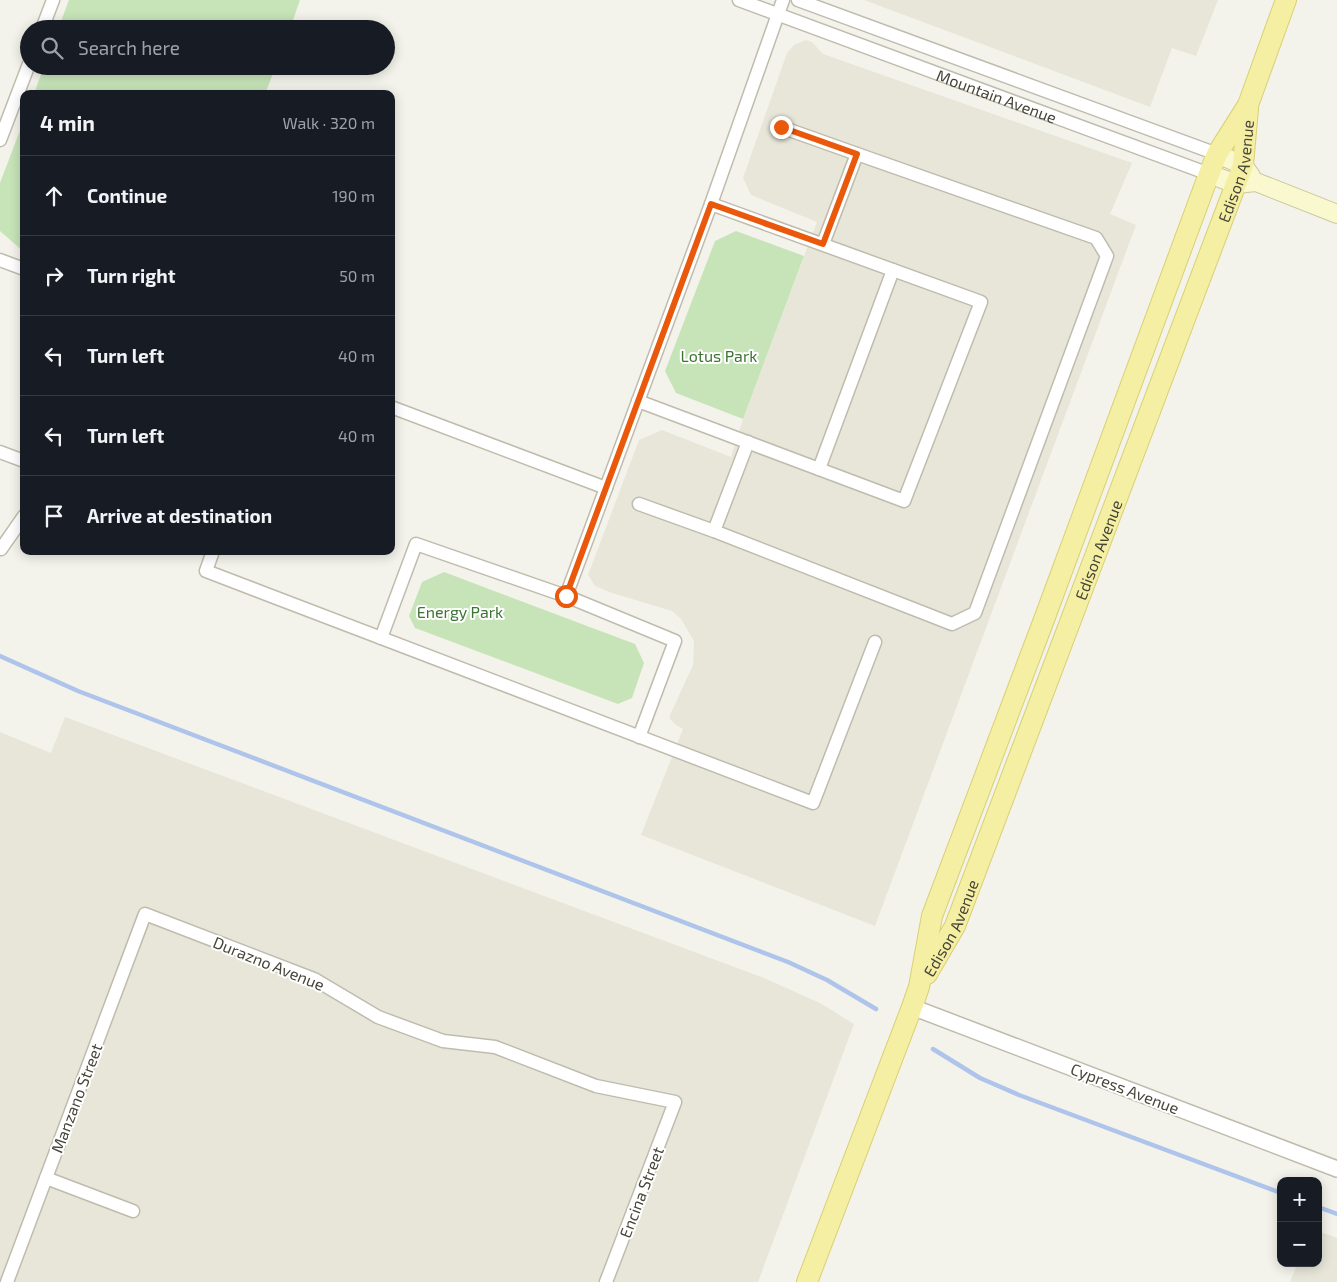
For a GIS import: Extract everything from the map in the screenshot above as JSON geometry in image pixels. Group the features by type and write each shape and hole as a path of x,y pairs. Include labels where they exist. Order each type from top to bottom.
{"main road":[{"name":"Edison Avenue","path":"807,1282 919,987 932,916 1046,617 1209,174 1217,154 1248,104 1286,0"},
{"name":"Edison Avenue","path":"919,987 955,926 1239,174 1248,104"},
{"name":"Mountain Avenue","path":"1217,154 1239,174 1337,214"},
{"name":"Mountain Avenue","path":"1209,174 1239,174"}],"street":[{"path":"45,20 53,0"},
{"name":"Mountain Avenue","path":"739,0 1209,174"},
{"path":"566,596 711,204 783,0"},
{"name":"Mountain Avenue","path":"798,0 1217,154"},
{"path":"0,140 25,75"},
{"path":"639,504 714,531 952,624 975,613 1107,256 1096,238 781,127"},
{"path":"823,244 857,154"},
{"path":"638,401 904,501 981,302 711,204"},
{"path":"0,260 20,268"},
{"path":"819,469 893,270"},
{"path":"395,409 606,488"},
{"path":"714,531 748,442"},
{"path":"0,452 20,460"},
{"path":"1,549 20,522"},
{"path":"381,638 416,544 566,596 674,641 639,737"},
{"path":"212,555 206,571 813,803 876,642"},
{"name":"Durazno Avenue","path":"145,914 314,979 378,1017 443,1041 495,1047 596,1086 675,1102"},
{"name":"Manzano Street","path":"7,1282 145,914"},
{"name":"Cypress Avenue","path":"912,1007 1337,1169"},
{"name":"Encina Street","path":"606,1282 675,1102"},
{"path":"46,1178 133,1211"}],"shaded area":[{"path":"864,0 1218,0 1196,56 1172,48 1150,107"},
{"path":"806,40 812,42 823,54 1132,163 1110,214 1136,225 875,926 641,835 683,729 670,719 670,715 693,665 694,641 681,619 672,611 595,586 588,575 639,440 662,430 731,457 743,419 817,222 751,195 743,178 787,53 794,45"},
{"path":"65,717 764,978 820,1003 854,1024 758,1282 0,1282 0,732 51,753"},
{"path":"1322,1232 1337,1238 1337,1282 1290,1282 1296,1267 1322,1267"}],"green space":[{"path":"69,0 300,0 293,20 61,20"},
{"path":"41,75 272,75 267,90 35,90"},
{"path":"20,130 20,248 0,231 0,183"},
{"name":"Lotus Park","path":"736,231 804,256 743,419 676,393 665,371 715,241"},
{"name":"Energy Park","path":"444,572 635,644 644,663 632,698 618,704 415,628 409,616 422,582"}],"waterway":[{"path":"0,656 78,691 788,962 827,980 876,1009"},
{"path":"933,1049 980,1078 1019,1095 1277,1192"},
{"path":"1322,1208 1337,1214"}],"route":[{"path":"566,596 711,204 823,244 857,154 781,127"}]}
